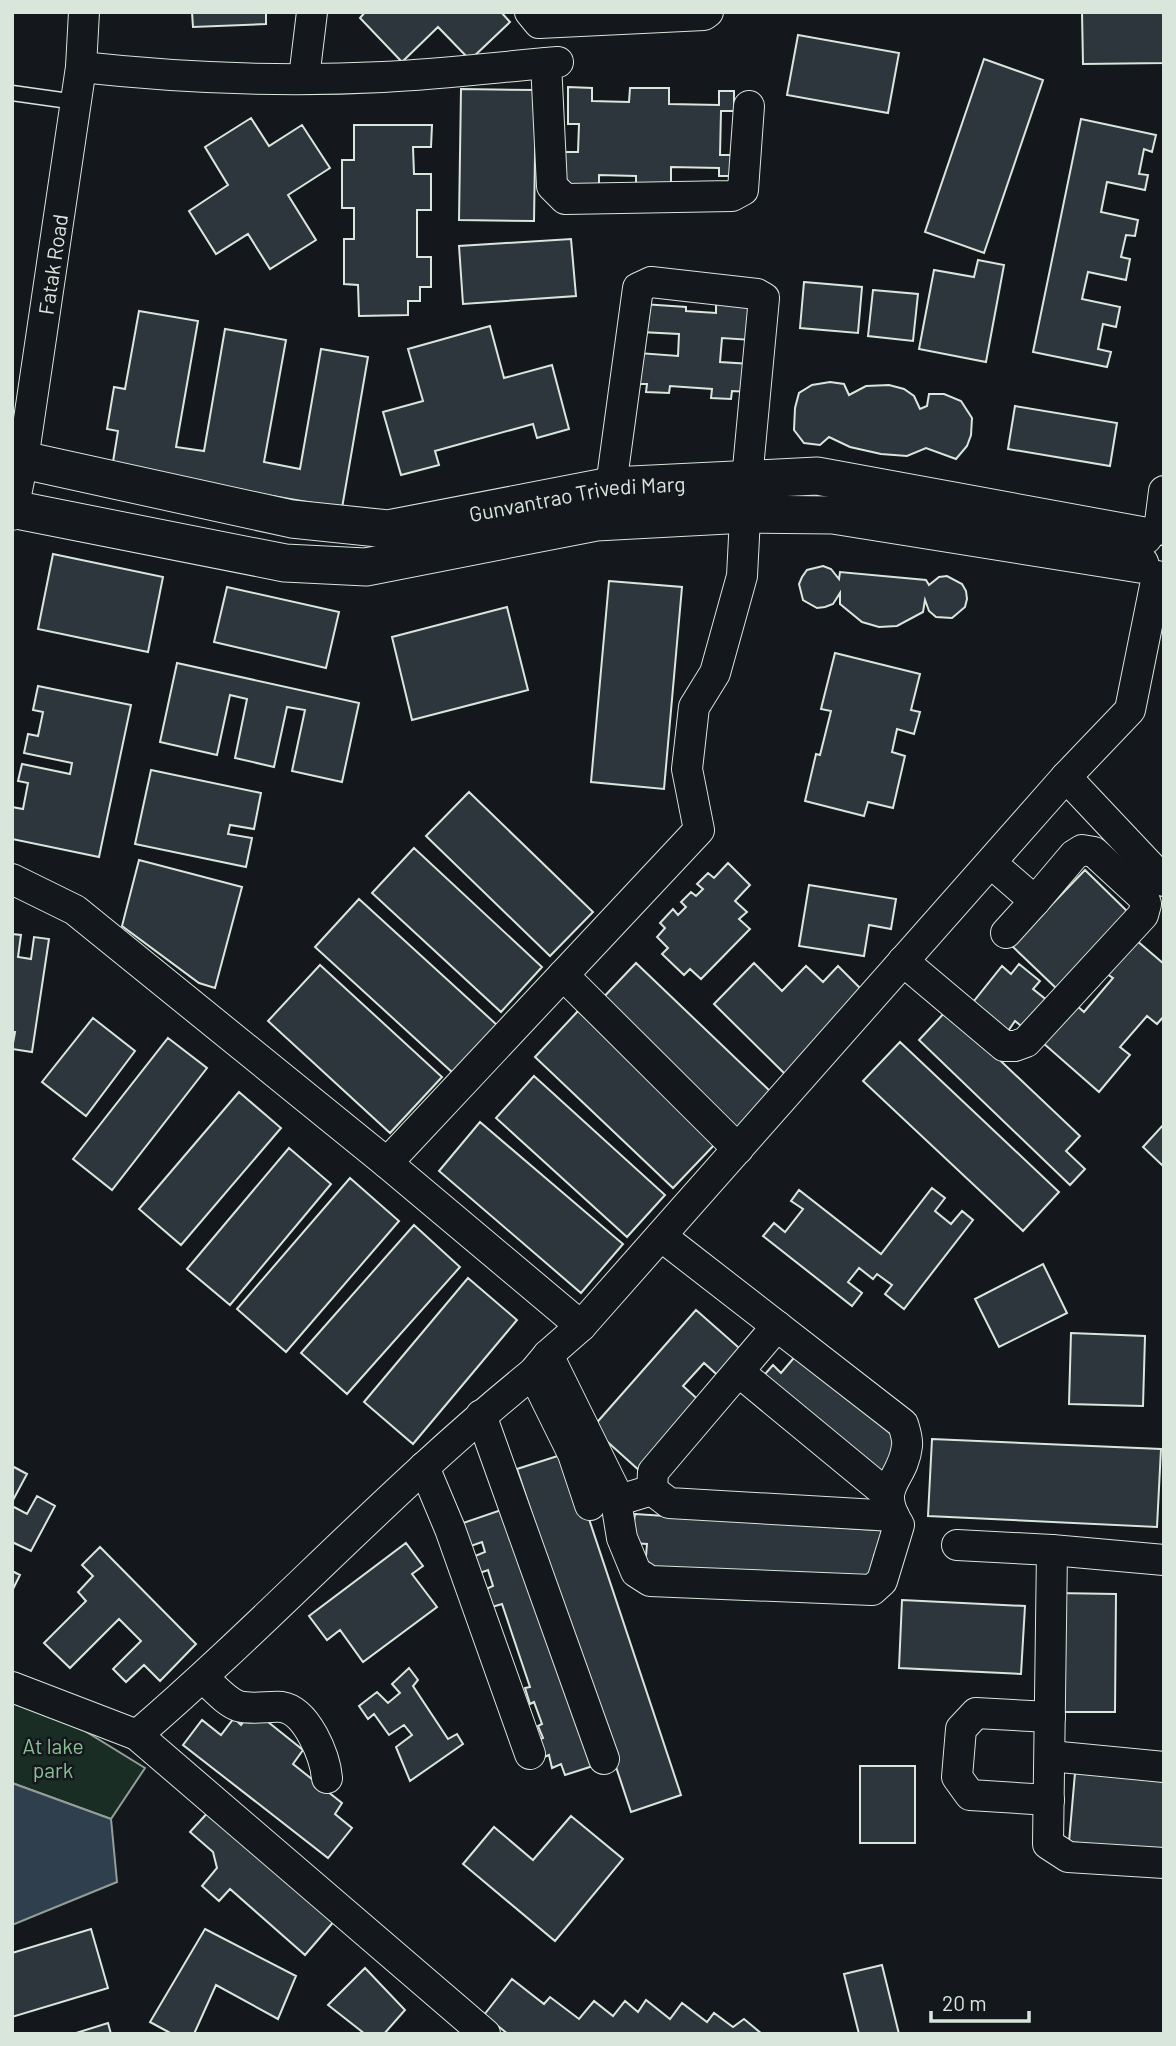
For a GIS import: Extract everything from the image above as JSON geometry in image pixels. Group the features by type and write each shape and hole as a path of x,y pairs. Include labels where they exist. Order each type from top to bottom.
{"street":[{"name":"Fatak Road","path":"13,511 18,462 76,102 85,12"},
{"path":"304,78 312,12"},
{"path":"530,12 539,23 704,15 708,12"},
{"path":"81,67 196,77 304,78 383,77 552,63 552,186 565,199 732,196 743,190 749,106"},
{"path":"387,1163 699,830 687,769 694,707 715,673 742,576 764,298 757,294 651,282 638,288 611,486"},
{"name":"Gunvantrao Trivedi Marg","path":"18,462 292,519 390,545 554,514 611,486 747,497 817,475 1155,552"},
{"path":"137,1735 203,1678 424,1466 581,1326 1066,777 1130,710 1164,491"},
{"path":"554,514 596,522 747,497"},
{"path":"13,511 285,563 366,567 390,545"},
{"path":"1066,777 1164,881"},
{"path":"903,961 1003,1046 1015,1046 1026,1042 1143,915 1146,904 1144,898 1094,852 1082,850 1006,933"},
{"path":"991,863 1035,901"},
{"path":"12,879 75,910 387,1163 581,1326"},
{"path":"563,975 738,1149"},
{"path":"603,1503 636,1572 650,1581 872,1590 882,1581 899,1525 891,1506 889,1488 901,1469 908,1444 903,1424 661,1236"},
{"path":"652,1490 653,1472 777,1326"},
{"path":"541,1364 614,1489 603,1503"},
{"path":"739,1372 891,1506"},
{"path":"481,1415 604,1759"},
{"path":"424,1466 450,1529 530,1754"},
{"path":"652,1490 669,1503 891,1506"},
{"path":"603,1503 652,1490"},
{"path":"957,1545 1164,1560"},
{"path":"1052,1550 1048,1844 1068,1857 1164,1863"},
{"path":"203,1678 237,1705 284,1707 295,1712 320,1745 326,1763 327,1778"},
{"path":"12,1687 137,1735 485,2034"},
{"path":"1049,1800 970,1795 957,1777 961,1729 976,1713 1050,1717"},
{"path":"1050,1756 1164,1767"}],"lane":[{"path":"12,93 76,102"}],"green space":[{"name":"At lake park","path":"12,1692 28,1696 145,1768 111,1819 12,1783"}],"water":[{"path":"12,1783 111,1819 117,1882 12,1925"}],"building":[{"path":"192,12 266,12 266,24 193,27"},
{"path":"365,12 501,12 510,22 470,60 438,27 402,62 360,18"},
{"path":"1082,12 1164,12 1164,63 1083,64"},
{"path":"798,35 899,53 888,113 787,95"},
{"path":"984,59 1043,80 984,253 925,232"},
{"path":"568,87 592,88 592,101 629,102 630,88 669,88 669,104 719,105 719,91 734,91 734,111 721,111 720,155 735,155 735,176 719,176 719,168 671,167 671,185 636,184 636,176 599,175 599,191 564,191 565,152 578,152 579,124 568,124"},
{"path":"461,89 536,90 534,221 459,220"},
{"path":"251,118 269,146 302,125 330,168 288,195 316,240 270,269 248,234 216,254 189,211 228,185 205,147"},
{"path":"1081,119 1156,135 1152,152 1144,149 1139,174 1148,175 1145,190 1107,182 1101,212 1138,220 1135,236 1126,235 1121,257 1130,259 1126,280 1088,272 1082,299 1120,307 1116,327 1103,324 1098,349 1111,352 1107,367 1033,352"},
{"path":"354,125 432,125 431,147 413,147 414,174 431,174 431,210 417,210 417,257 431,257 431,287 420,287 420,301 408,301 408,315 359,316 358,285 344,284 344,239 354,239 354,208 342,208 342,160 354,160"},
{"path":"571,239 576,296 463,304 459,246"},
{"path":"978,260 1004,265 986,362 919,349 934,270 974,277"},
{"path":"804,282 862,287 858,333 800,328"},
{"path":"873,290 918,294 913,341 868,336"},
{"path":"716,303 755,305 752,340 722,338 720,362 751,364 749,392 732,391 731,399 711,398 712,389 670,386 669,393 646,392 647,384 637,384 639,353 678,356 679,334 641,332 643,304 686,307 686,311 716,313"},
{"path":"139,311 198,321 176,447 204,451 225,329 286,340 264,462 300,469 321,349 368,357 342,508 112,468 118,431 107,429 114,387 125,389"},
{"path":"490,326 504,378 552,365 569,429 537,438 533,424 435,451 439,465 401,475 383,412 423,401 408,349"},
{"path":"830,382 844,384 849,395 866,386 889,385 904,389 914,396 920,409 927,406 929,394 944,394 961,401 972,418 967,446 956,459 926,448 907,456 881,454 850,447 829,437 820,445 804,443 794,430 799,393 812,385"},
{"path":"1015,406 1117,423 1110,466 1008,449"},
{"path":"53,554 163,577 148,652 38,629"},
{"path":"823,566 831,569 839,579 840,572 926,580 929,585 939,577 947,576 962,584 966,591 965,607 952,618 936,617 929,611 925,600 923,612 897,626 879,627 862,622 840,604 840,593 833,604 825,607 817,608 803,600 799,584 802,577 807,570"},
{"path":"609,581 682,587 664,789 591,782"},
{"path":"227,587 339,612 326,668 214,642"},
{"path":"507,607 528,690 412,720 392,637"},
{"path":"835,653 920,674 911,710 920,712 914,734 897,729 892,752 905,756 893,808 868,802 864,816 805,801 816,754 820,755 831,711 821,709"},
{"path":"177,663 359,703 342,782 292,771 305,710 287,707 274,767 235,758 247,699 230,695 217,755 160,742"},
{"path":"38,686 131,705 99,857 12,839 12,807 23,809 28,783 18,781 22,764 70,774 72,763 24,753 28,734 38,736 43,712 33,710"},
{"path":"151,770 261,793 254,829 230,825 228,834 252,838 246,867 135,844"},
{"path":"469,792 593,912 550,956 426,836"},
{"path":"414,848 542,967 501,1012 372,893"},
{"path":"139,860 242,887 215,988 199,983 122,926"},
{"path":"728,863 750,885 735,901 747,912 739,919 750,929 701,979 690,969 684,975 662,954 668,948 657,937 665,928 660,923 673,909 678,915 686,907 681,902 691,892 696,896 703,889 697,884 708,873 714,878"},
{"path":"1085,870 1130,914 1057,989 1012,946"},
{"path":"809,885 896,899 891,929 869,925 864,956 799,946"},
{"path":"359,899 497,1025 453,1073 315,947"},
{"path":"12,934 21,935 18,957 31,959 34,937 49,939 32,1052 12,1049 15,1032 12,1032"},
{"path":"1136,940 1164,964 1164,1016 1157,1024 1147,1016 1120,1047 1130,1055 1099,1092 1043,1043 1076,1005 1084,1012 1113,978 1107,974"},
{"path":"636,963 772,1093 735,1133 598,1003"},
{"path":"754,963 782,991 806,966 823,982 838,966 865,993 786,1075 714,1004"},
{"path":"1019,964 1040,981 1033,989 1048,1001 1026,1030 1015,1021 1006,1034 970,1006 1002,966 1011,974"},
{"path":"320,965 442,1077 390,1133 268,1021"},
{"path":"947,1010 1080,1136 1066,1151 1085,1169 1070,1185 919,1040"},
{"path":"578,1011 717,1142 673,1188 535,1057"},
{"path":"93,1018 135,1051 86,1116 42,1082"},
{"path":"168,1038 207,1068 112,1190 73,1159"},
{"path":"900,1042 1059,1192 1023,1231 863,1081"},
{"path":"534,1076 665,1195 627,1237 496,1118"},
{"path":"239,1092 281,1128 181,1245 139,1209"},
{"path":"480,1122 623,1244 581,1293 439,1171"},
{"path":"1164,1124 1164,1167 1143,1147"},
{"path":"289,1148 331,1184 230,1305 187,1269"},
{"path":"350,1178 399,1221 286,1352 237,1309"},
{"path":"932,1188 945,1198 935,1211 951,1224 962,1211 973,1220 904,1309 885,1294 892,1285 877,1274 873,1279 859,1268 848,1282 862,1293 852,1306 763,1236 774,1223 785,1232 803,1209 791,1201 799,1190 881,1254"},
{"path":"414,1225 460,1267 347,1394 301,1353"},
{"path":"1043,1264 1067,1313 999,1347 975,1299"},
{"path":"468,1278 517,1320 413,1444 364,1402"},
{"path":"696,1310 746,1354 723,1380 704,1363 683,1386 702,1403 641,1472 592,1428"},
{"path":"1071,1333 1145,1336 1143,1406 1069,1404"},
{"path":"798,1353 899,1441 877,1485 759,1381 773,1365 781,1373"},
{"path":"932,1439 1161,1449 1157,1527 928,1516"},
{"path":"567,1453 681,1795 631,1812 517,1469"},
{"path":"12,1466 27,1474 12,1502"},
{"path":"37,1496 55,1506 31,1551 12,1542 12,1506 27,1514"},
{"path":"507,1508 596,1765 565,1775 561,1764 552,1768 549,1755 542,1758 536,1741 543,1738 538,1726 542,1724 534,1702 530,1704 525,1688 530,1687 502,1604 492,1607 486,1589 493,1586 488,1570 480,1573 475,1556 485,1552 482,1542 468,1547 460,1524"},
{"path":"635,1514 892,1531 888,1555 874,1555 873,1582 645,1568 647,1544 631,1543"},
{"path":"406,1543 423,1566 412,1574 437,1607 363,1662 340,1630 327,1640 309,1616"},
{"path":"100,1547 196,1644 160,1681 144,1665 126,1682 113,1669 141,1641 119,1619 70,1668 44,1643 86,1601 78,1592 93,1576 82,1565"},
{"path":"12,1571 20,1575 12,1591"},
{"path":"1056,1593 1116,1594 1115,1712 1056,1712"},
{"path":"902,1600 1025,1606 1021,1674 899,1668"},
{"path":"409,1668 418,1680 413,1686 448,1739 457,1734 463,1744 410,1781 396,1747 412,1735 404,1725 389,1735 374,1714 368,1719 359,1706 377,1692 388,1703 400,1693 392,1684"},
{"path":"253,1710 303,1750 293,1764 342,1803 335,1814 352,1828 328,1858 183,1745 202,1720 221,1735 234,1718 241,1725"},
{"path":"860,1766 915,1766 915,1843 860,1843"},
{"path":"1075,1773 1164,1781 1164,1851 1069,1842"},
{"path":"211,1809 336,1919 305,1955 230,1889 219,1901 202,1886 217,1868 213,1852 190,1832"},
{"path":"571,1816 623,1859 555,1941 463,1864 494,1827 533,1860"},
{"path":"91,1929 108,1988 12,2017 12,1953"},
{"path":"205,1929 296,1976 278,2019 216,1985 194,2034 172,2034 150,2022"},
{"path":"882,1965 899,2034 859,2034 844,1974"},
{"path":"365,1968 405,2010 384,2034 365,2034 328,2005"},
{"path":"512,1979 544,2004 550,1997 579,2019 594,2001 613,2016 625,2001 638,2012 646,2000 670,2019 682,2003 707,2022 714,2013 733,2027 744,2019 762,2034 508,2034 484,2015"},
{"path":"108,2023 111,2034 73,2034"}]}
